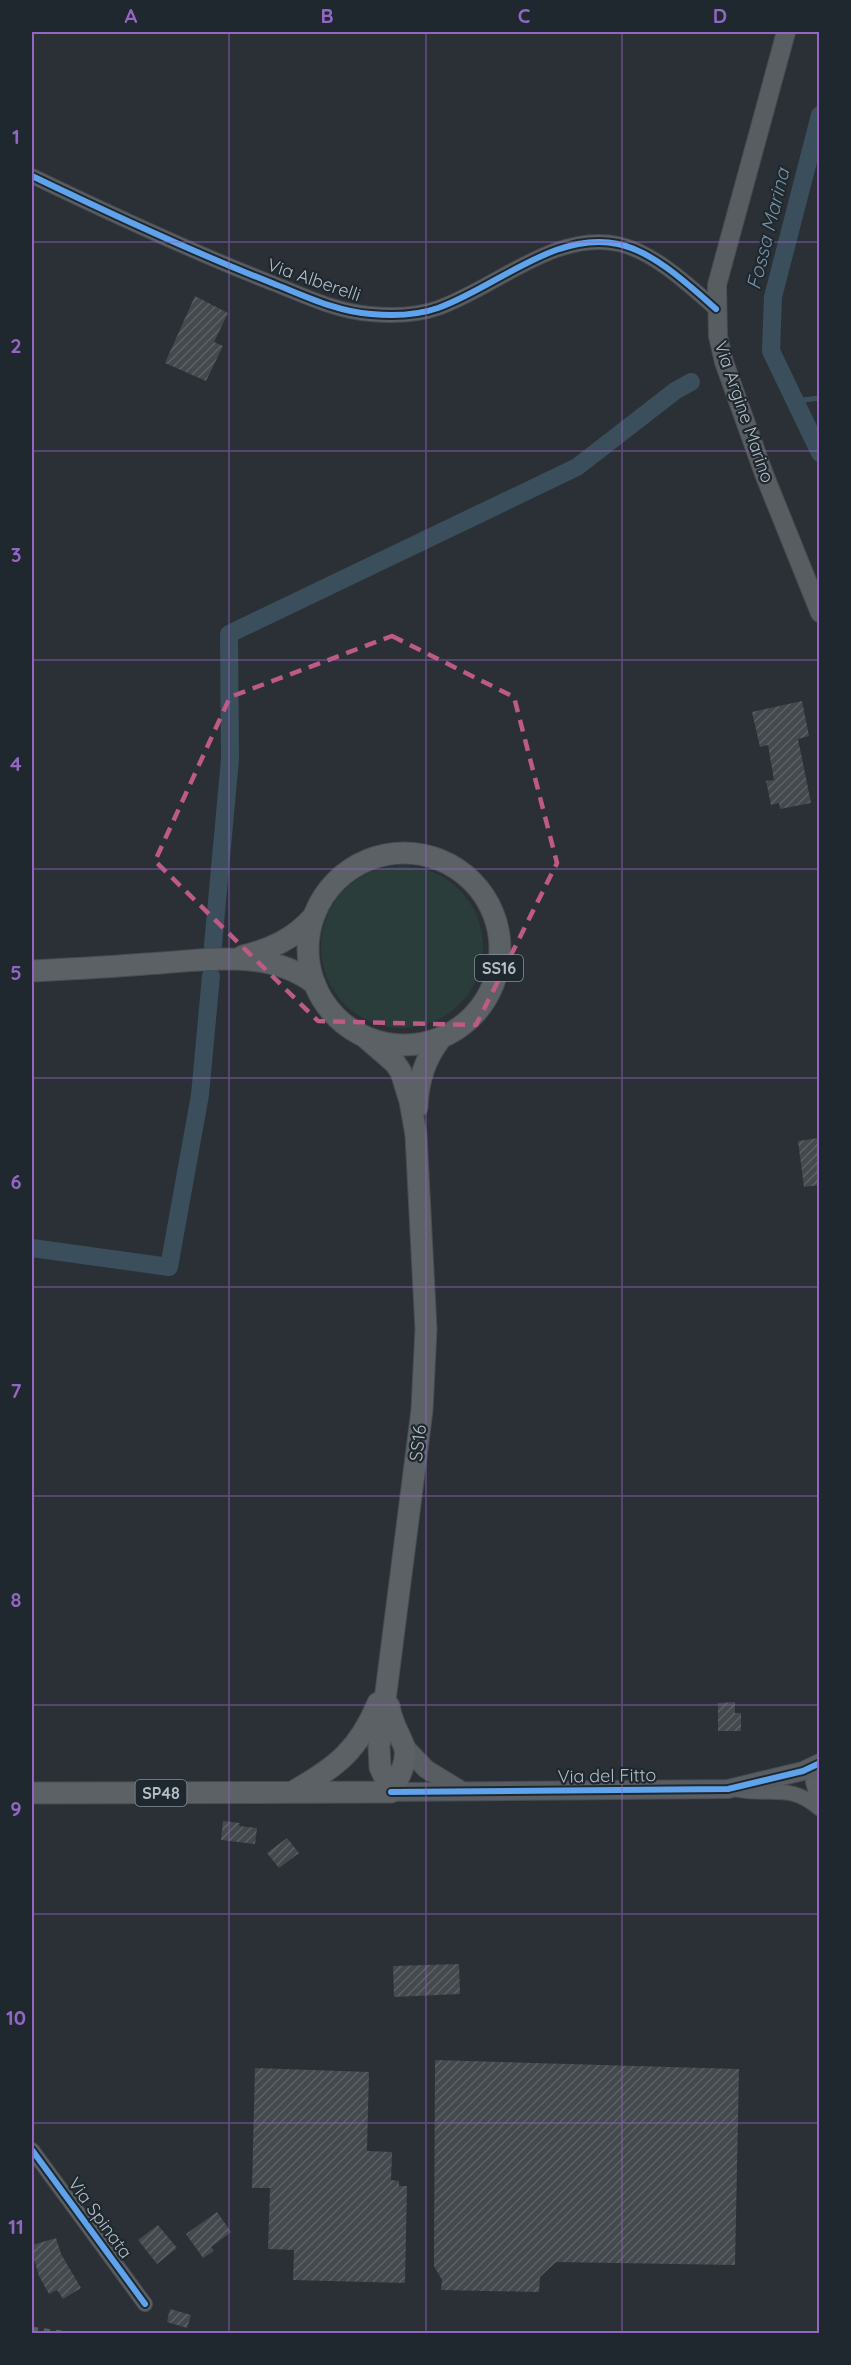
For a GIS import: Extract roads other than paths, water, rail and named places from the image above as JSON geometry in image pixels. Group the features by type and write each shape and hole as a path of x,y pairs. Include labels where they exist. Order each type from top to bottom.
{"main road":[{"name":"SS16","path":"414,853 432,856 449,863 478,885 488,900 498,926 501,953 499,971 484,1004 458,1029 441,1038 411,1045 395,1045 365,1037 354,1032 335,1016 315,984 308,957 310,930 314,916 321,900 346,872 378,856 414,853"},
{"path":"230,959 274,947 302,930 314,916"},
{"path":"32,971 230,959 276,964 303,975 315,984"},
{"name":"SS16","path":"365,1037 385,1052 401,1072 410,1101 416,1135 426,1307 422,1410 379,1748 380,1767 391,1792"},
{"name":"SS16","path":"416,1135 420,1078 427,1059 441,1038"},
{"name":"SS16","path":"388,1678 390,1717 405,1747"},
{"name":"SS16","path":"291,1792 325,1773 356,1745 370,1722 388,1678"},
{"path":"391,1792 401,1771 405,1747"},
{"name":"Via del Fitto","path":"32,1793 391,1792"}],"street":[{"name":"Via Argine Marino","path":"786,32 717,285 716,309 718,336 733,387 764,474 819,613"},
{"name":"Via Alberelli","path":"32,177 206,258 327,304 370,314 405,314 438,308 571,244 596,241 620,244 646,255 687,284 716,309"},
{"name":"SS16","path":"405,1747 426,1769 464,1792"},
{"name":"Via del Fitto","path":"391,1792 728,1789 803,1771 818,1765"},
{"path":"818,1765 813,1782 819,1807"},
{"path":"728,1789 785,1791 800,1794 819,1807"},
{"name":"Via Spinata","path":"32,2150 145,2304"}],"waterway":[{"name":"Fossa Marina","path":"820,115 773,297 771,351 820,453"},
{"path":"213,945 230,759 229,634 577,467 675,391 691,382"},
{"path":"795,401 820,398"},
{"path":"32,1248 169,1267 200,1095 211,976"}],"railway":[{"path":"32,2329 72,2334"}]}
